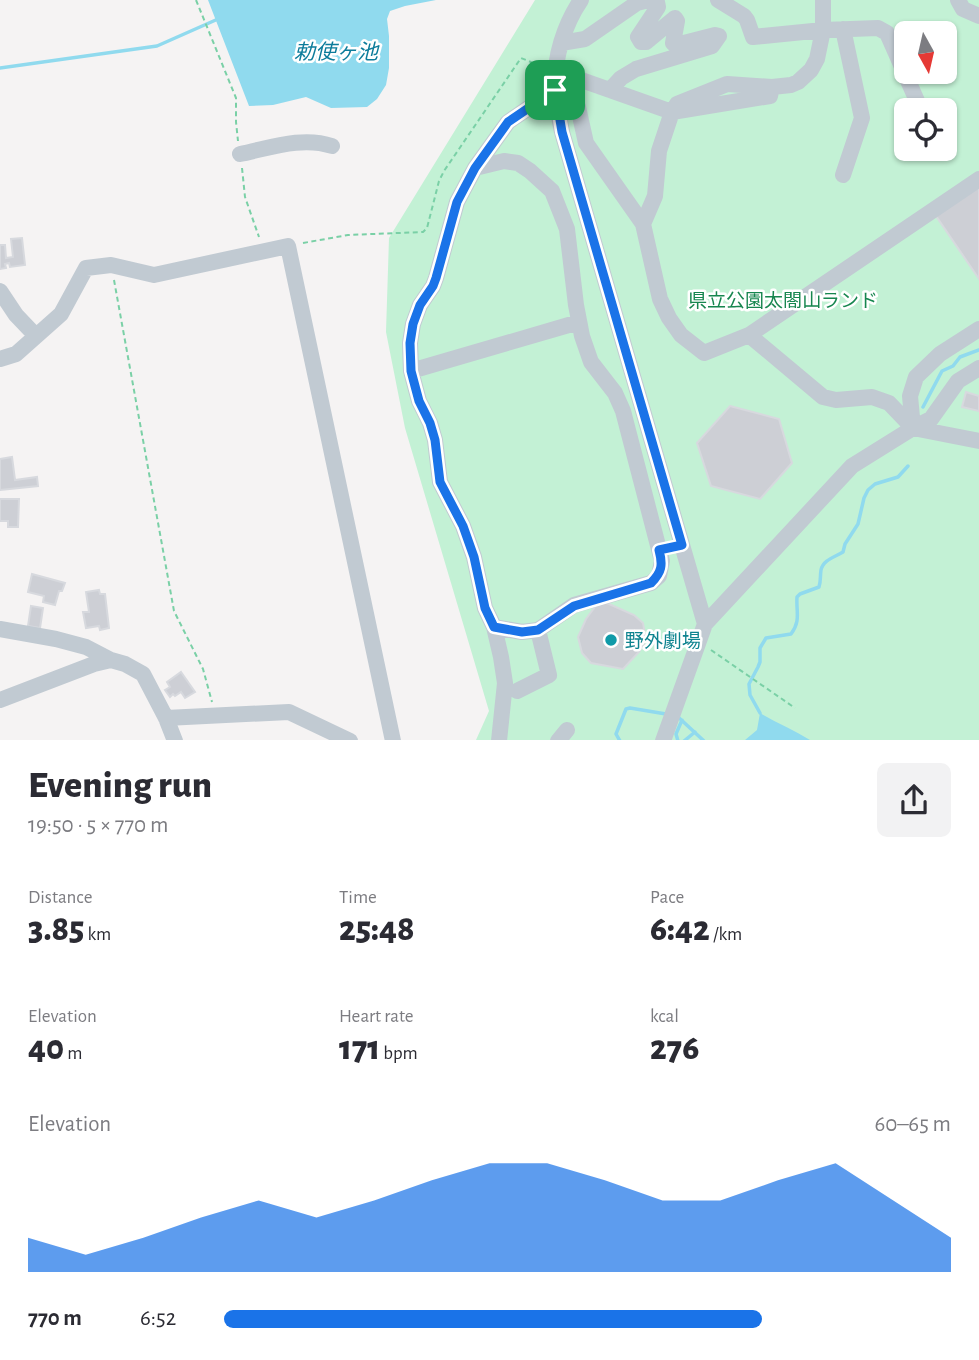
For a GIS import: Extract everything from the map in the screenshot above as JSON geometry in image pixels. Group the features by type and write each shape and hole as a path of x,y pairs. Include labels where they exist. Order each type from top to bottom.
{"street":[{"path":"581,0 561,43 556,71 555,90 562,132 705,624"},
{"path":"561,43 585,38 637,3 649,0 657,2 658,7 638,37 642,42 646,42 675,18 677,21 673,43 676,46 719,36 712,46 636,69 621,78 610,90"},
{"path":"718,0 744,16 753,37 878,28 887,33 916,98"},
{"path":"556,71 672,112 770,96 772,87 798,82 811,70 817,59 823,30 823,0"},
{"path":"958,0 963,9 979,16"},
{"path":"843,175 862,118 844,29"},
{"path":"556,71 578,107 586,143 643,224 660,299 669,318 681,335 705,353 749,335 979,179"},
{"path":"499,740 505,683 501,657 494,627 485,608 474,557 463,526 440,482 435,440 419,401 411,371 410,343 420,305 433,286 457,202 475,168 508,122 555,90"},
{"path":"643,224 654,196 659,151 672,112"},
{"path":"240,154 302,141 322,142 332,146"},
{"path":"475,168 503,161 518,163 552,191 567,229 582,336 591,362 615,393 623,411 662,561 659,576 651,583 574,606 538,630 522,632 494,627"},
{"path":"545,185 575,176"},
{"path":"0,359 16,354 61,314 86,268 111,265 154,275 288,246 393,740"},
{"path":"0,291 16,315 36,337"},
{"path":"411,371 579,322"},
{"path":"913,428 910,396 916,377 940,354 979,329"},
{"path":"749,335 823,397 836,400 872,397 889,403 913,428 979,441"},
{"path":"663,740 705,624 852,466 931,419 958,382 978,372"},
{"path":"629,435 649,430"},
{"path":"659,550 682,545"},
{"path":"0,629 56,639 86,648 143,674 175,740"},
{"path":"517,691 549,675 538,630"},
{"path":"0,700 111,660"},
{"path":"166,718 289,712 350,740"}],"path":[{"path":"196,0 236,98 236,122 245,197 264,251"},
{"path":"288,246 348,235 423,232 427,228 444,171 521,58 556,71"},
{"path":"111,265 174,611 204,669 216,715"},
{"path":"698,642 795,708"}],"green space":[{"name":"県立公園太閤山ランド","path":"535,0 979,0 979,740 476,740 489,711 405,428 386,332 389,238"}],"water":[{"name":"勅使ヶ池","path":"208,0 436,0 390,11 387,19 389,68 386,85 377,99 367,107 331,108 306,97 273,105 249,106"},
{"path":"760,713 810,740 745,740 757,730"}],"building":[{"path":"979,184 979,279 934,213"},
{"path":"22,238 25,265 10,267 9,263 5,264 6,268 0,269 0,245 5,245 6,258 13,257 11,239"},
{"path":"966,392 979,396 979,411 962,407"},
{"path":"730,406 779,419 792,463 760,499 711,486 697,443"},
{"path":"12,457 15,480 37,477 38,486 0,490 0,459"},
{"path":"0,499 19,499 18,527 8,527 8,521 0,521"},
{"path":"32,574 65,583 62,591 59,591 55,605 43,602 44,596 28,592"},
{"path":"99,590 100,594 105,594 109,628 86,628 83,612 89,612 86,592"},
{"path":"600,600 634,615 643,623 646,640 623,669 591,663 582,653 578,637 586,619"},
{"path":"31,606 43,608 40,628 28,626"},
{"path":"181,672 195,692 185,698 181,692 170,697 165,690 170,687 167,682"}],"waterway":[{"path":"0,68 157,46 218,19"},
{"path":"923,407 942,371 953,366 960,357 979,350"},
{"path":"760,713 750,695 749,684 760,662 760,648 766,638 791,634 797,621 797,597 819,587 824,564 843,552 858,524 868,490 875,484 898,477 908,466"},
{"path":"619,740 616,734 626,709 666,714"},
{"path":"677,716 703,740"},
{"path":"678,740 676,734 682,720"},
{"path":"685,740 695,732"}],"place":[{"name":"野外劇場","path":"611,640"}],"route":[{"path":"555,90 562,132 682,545 659,550 662,561 659,576 651,583 574,606 538,630 522,632 494,627 485,608 474,557 463,526 440,482 435,440 419,401 411,371 410,343 420,305 436,278 457,202 475,168 508,122 555,90"}]}
